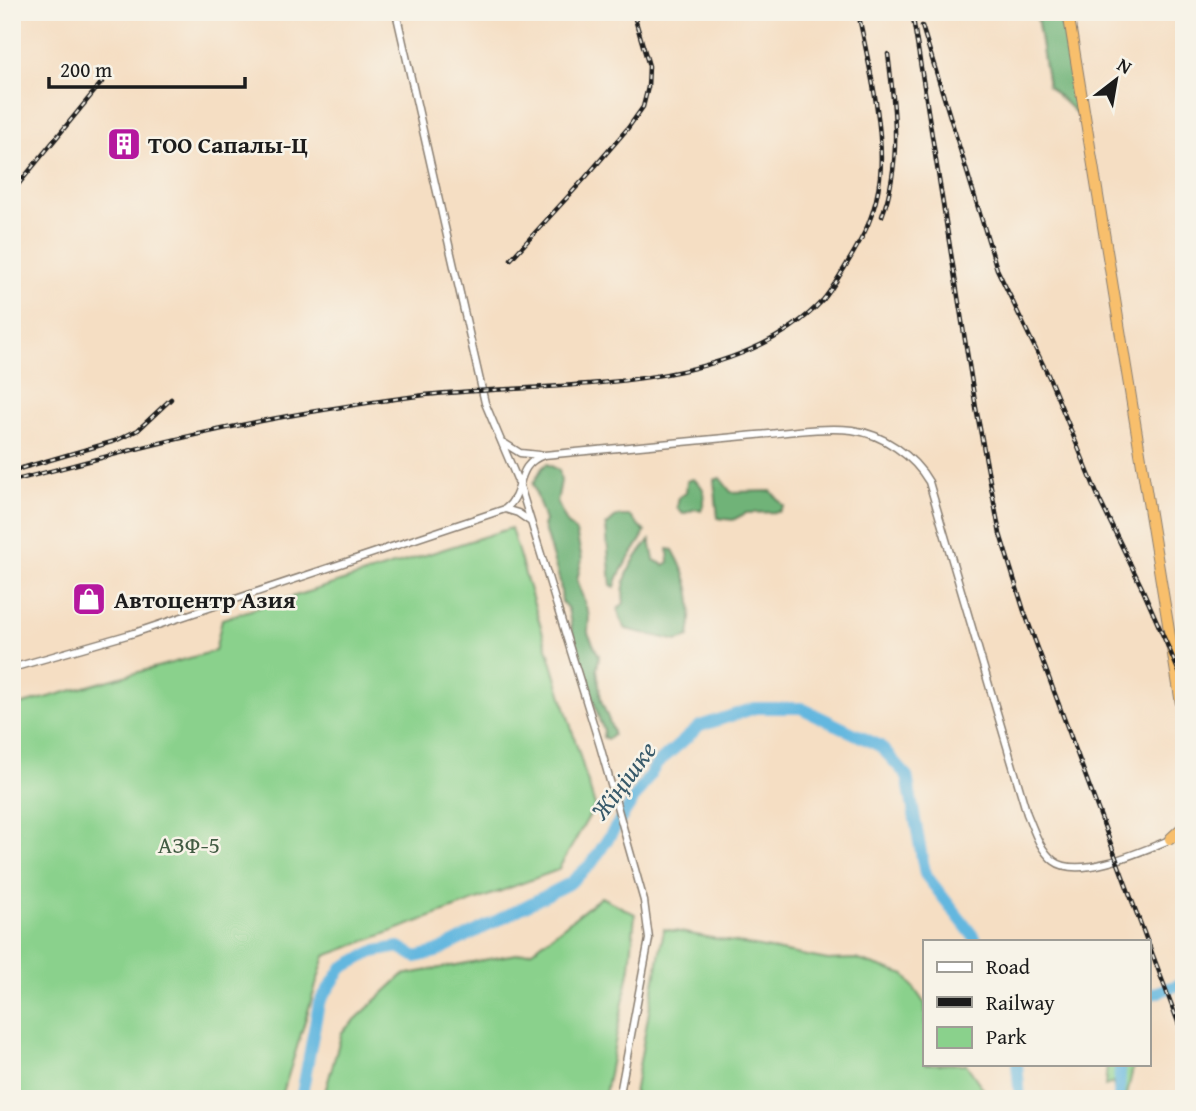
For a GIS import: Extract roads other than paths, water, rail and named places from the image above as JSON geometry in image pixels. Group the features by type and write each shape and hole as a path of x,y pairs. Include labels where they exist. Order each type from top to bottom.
{"highway":[{"path":"1068,12 1184,722"},
{"path":"1170,839 1184,826"}],"street":[{"path":"396,12 485,403 520,486 600,746 644,901 649,939 619,1099"},
{"path":"502,442 520,453 544,455 852,430 889,443 921,467 929,482 1027,814 1043,850 1062,866 1071,868 1116,859 1184,834"},
{"path":"12,668 134,633 505,509 514,500 528,464 544,455"},
{"path":"505,509 518,513 531,522"}],"waterway":[{"name":"Жіңішке","path":"301,1099 319,1003 342,968 372,952 399,947 416,957 436,952 570,883 592,863 657,764 700,726 755,708 801,708 880,746 907,776 925,874 976,940"},
{"name":"Жіңішке","path":"1150,995 1184,983"},
{"name":"Жіңішке","path":"1017,1066 1020,1099"},
{"name":"Жіңішке","path":"1119,1099 1120,1066"}],"railway":[{"path":"511,259 585,178 643,107 649,66 633,12"},
{"path":"12,481 188,436 315,411 417,396 576,385 687,370 738,355 784,332 829,293 863,235 876,202 880,177 880,137 875,94 858,12"},
{"path":"912,12 976,408 1000,534 1024,611 1147,940"},
{"path":"922,26 997,269 1049,377 1100,501 1184,683"},
{"path":"882,216 895,156 893,95 888,54"},
{"path":"12,192 102,82"},
{"path":"12,471 115,441 138,430 171,399"},
{"path":"1150,948 1184,1038"}],"place":[{"name":"ТОО Сапалы-Ц","path":"124,144"},
{"name":"Автоцентр Азия","path":"89,599"}],"park label":[{"name":"АЗФ-5","path":"189,844"}]}
